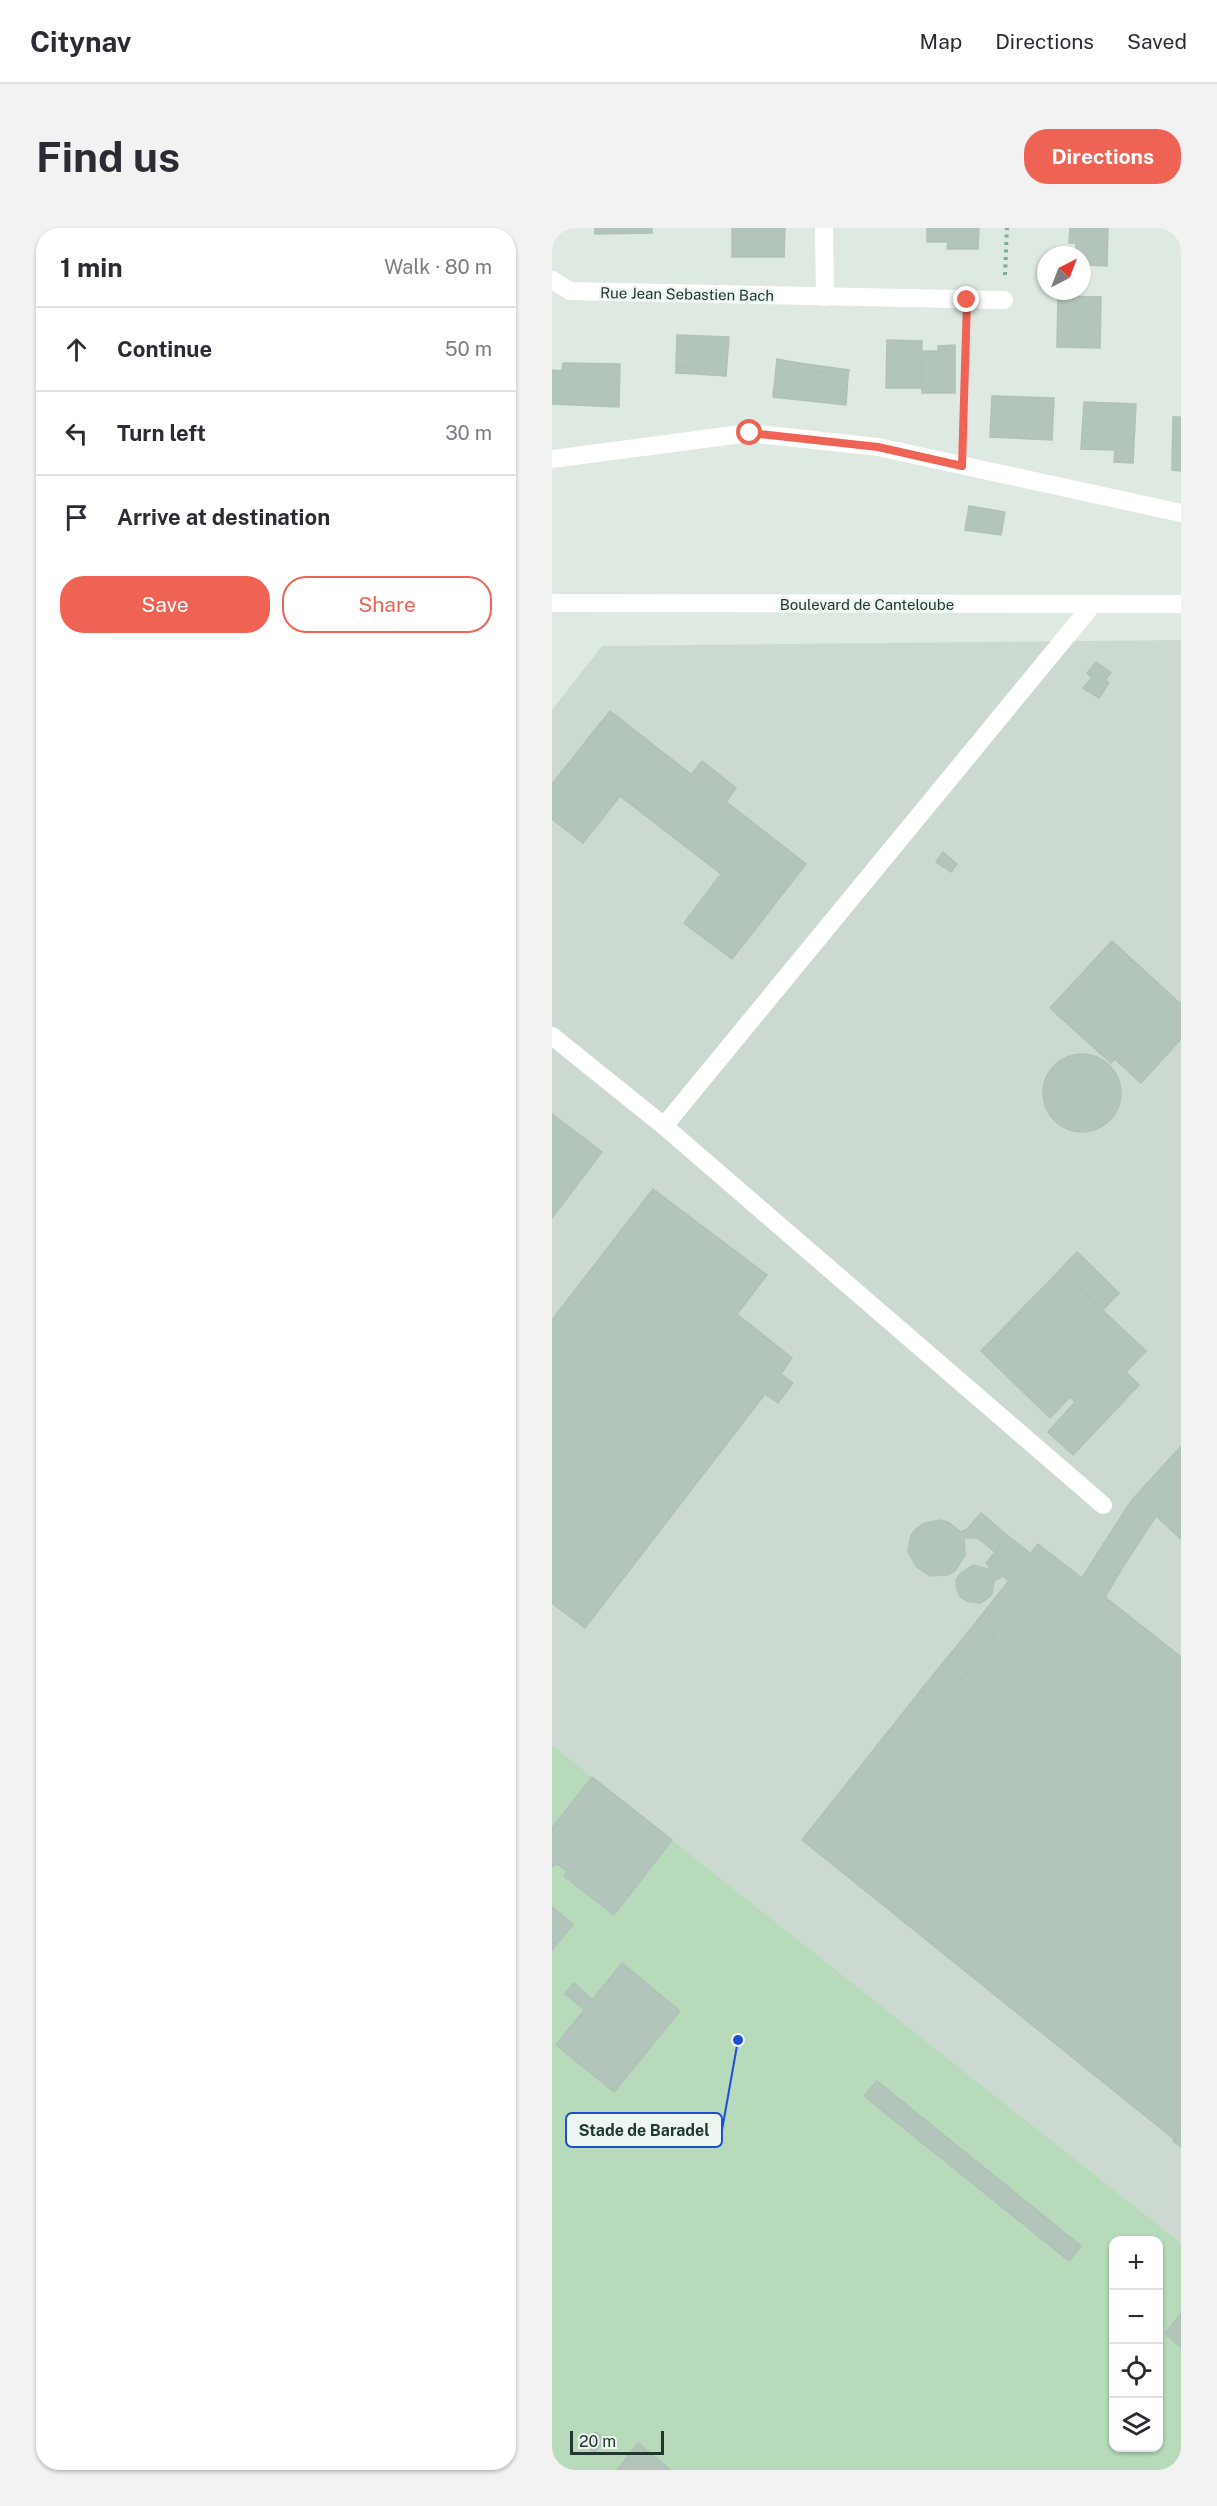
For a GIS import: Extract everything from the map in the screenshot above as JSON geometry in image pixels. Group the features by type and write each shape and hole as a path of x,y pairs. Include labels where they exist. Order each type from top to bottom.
{"street":[{"path":"824,228 825,297"},
{"name":"Rue Jean Sebastien Bach","path":"552,280 570,291 1004,300"},
{"path":"552,459 750,433 878,447 1181,513"},
{"name":"Boulevard de Canteloube","path":"552,603 1181,604"},
{"path":"664,1126 1093,604"},
{"path":"552,1036 664,1126 1102,1504"}],"path":[{"path":"1004,300 1007,228"},
{"path":"962,466 967,300"}],"shaded area":[{"path":"1181,640 1181,2243 552,1745 552,710 602,646"}],"green space":[{"path":"552,1745 1181,2243 1181,2470 552,2470"}],"building":[{"path":"595,228 652,228 652,233 595,234"},
{"path":"732,228 785,228 784,257 732,257"},
{"path":"927,228 979,228 978,249 947,249 948,242 927,242"},
{"path":"1070,228 1108,228 1107,266 1091,265 1091,246 1076,246 1076,243 1069,243"},
{"path":"1091,297 1101,297 1100,348 1057,347 1058,300 1091,300"},
{"path":"677,335 729,337 726,376 697,374 697,368 676,366"},
{"path":"887,340 922,341 921,388 886,388"},
{"path":"955,345 955,393 922,393 922,351 938,351 938,346"},
{"path":"777,359 799,363 798,369 848,376 846,405 773,397"},
{"path":"563,363 620,364 619,407 552,404 552,370 562,371"},
{"path":"799,363 849,370 848,376 798,369"},
{"path":"676,366 697,368 697,374 676,373"},
{"path":"992,396 1054,398 1052,440 990,437"},
{"path":"1084,402 1136,404 1133,463 1114,462 1115,450 1081,449"},
{"path":"1173,417 1181,417 1181,471 1172,470"},
{"path":"969,506 1005,512 1001,535 965,530"},
{"path":"1096,662 1111,673 1105,680 1109,683 1099,698 1083,688 1092,678 1087,673"},
{"path":"610,711 806,864 732,959 684,923 721,874 620,796 583,843 552,819 552,784"},
{"path":"702,761 736,788 726,802 691,775"},
{"path":"943,852 957,864 951,872 936,862"},
{"path":"1112,941 1173,997 1111,1063 1050,1008"},
{"path":"1173,997 1181,1004 1181,1039 1141,1083 1115,1059"},
{"path":"1074,1054 1090,1054 1104,1060 1115,1071 1121,1085 1121,1101 1115,1115 1104,1126 1090,1132 1074,1132 1060,1126 1049,1115 1043,1101 1043,1085 1049,1071 1060,1060"},
{"path":"552,1114 602,1152 552,1218"},
{"path":"653,1189 767,1275 737,1314 792,1358 781,1374 793,1383 778,1403 765,1394 585,1628 552,1603 552,1320"},
{"path":"1077,1252 1119,1293 1103,1310 1060,1270"},
{"path":"1060,1270 1146,1351 1126,1372 1139,1385 1073,1455 1048,1432 1075,1402 1070,1397 1050,1418 981,1351"},
{"path":"1181,1446 1181,1539 1156,1516 1126,1562 1104,1543 1132,1500"},
{"path":"981,1513 1008,1536 995,1552 978,1538 964,1538 965,1555 955,1571 947,1575 930,1576 916,1566 908,1551 911,1535 916,1529 923,1524 939,1520 948,1522 961,1532 967,1529"},
{"path":"1008,1536 1031,1554 1009,1581 1003,1576 994,1581 992,1594 987,1599 980,1603 966,1601 957,1589 956,1581 960,1574 973,1565 987,1569 990,1566 986,1563"},
{"path":"1104,1543 1126,1562 1105,1597 1181,1657 1181,2136 1178,2134 1174,2139 802,1840 921,1690 940,1706 995,1636 977,1621 1038,1544 1082,1578"},
{"path":"977,1621 995,1636 940,1706 921,1690"},
{"path":"592,1777 672,1840 614,1915 564,1876 567,1871 557,1864 552,1867 552,1828"},
{"path":"552,1907 573,1924 552,1950"},
{"path":"622,1963 680,2011 614,2092 556,2045"},
{"path":"574,1983 593,2000 585,2010 565,1994"},
{"path":"877,2081 1081,2246 1069,2261 864,2096"},
{"path":"1178,2134 1181,2136 1181,2147 1173,2141"},
{"path":"1181,2313 1181,2347 1165,2334"},
{"path":"596,2432 606,2439 594,2453 585,2445"},
{"path":"638,2443 671,2470 617,2470"}],"place":[{"name":"Stade de Baradel","path":"738,2040"}],"route":[{"path":"750,433 878,447 962,466 967,300"}]}
